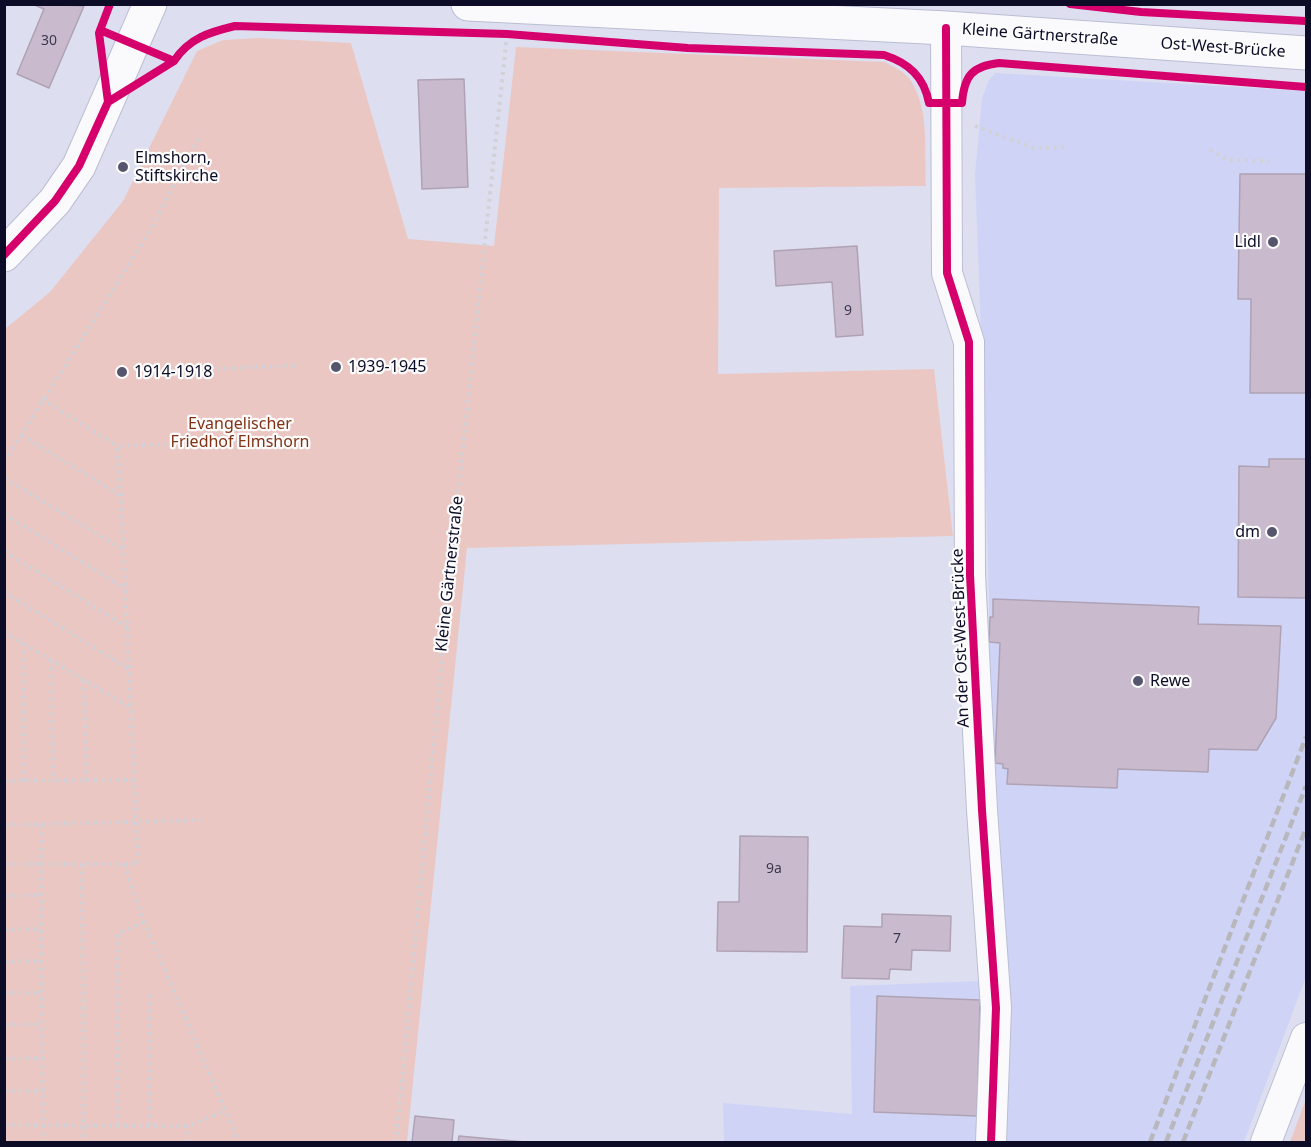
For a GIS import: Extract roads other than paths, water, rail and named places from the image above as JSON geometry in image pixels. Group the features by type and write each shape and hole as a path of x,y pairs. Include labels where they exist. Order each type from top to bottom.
{"main road":[{"path":"4,255 55,201 79,166 150,4"},
{"name":"Kleine Gärtnerstraße","path":"468,4 946,28 1139,43"},
{"name":"Ost-West-Brücke","path":"1139,43 1306,54"}],"street":[{"name":"An der Ost-West-Brücke","path":"946,28 947,273 969,342 970,575 982,810 996,1008 991,1143"},
{"path":"1266,1143 1306,1038"}],"railway":[{"path":"1150,1142 1306,737"},
{"path":"1166,1142 1306,786"},
{"path":"1183,1142 1306,828"}],"place":[{"name":"Elmshorn, Stiftskirche","path":"123,167"},
{"name":"Lidl","path":"1273,242"},
{"name":"1939-1945","path":"336,367"},
{"name":"1914-1918","path":"122,372"},
{"name":"dm","path":"1272,532"},
{"name":"Rewe","path":"1138,681"}],"park label":[{"name":"Evangelischer Friedhof Elmshorn","path":"240,433"}]}
